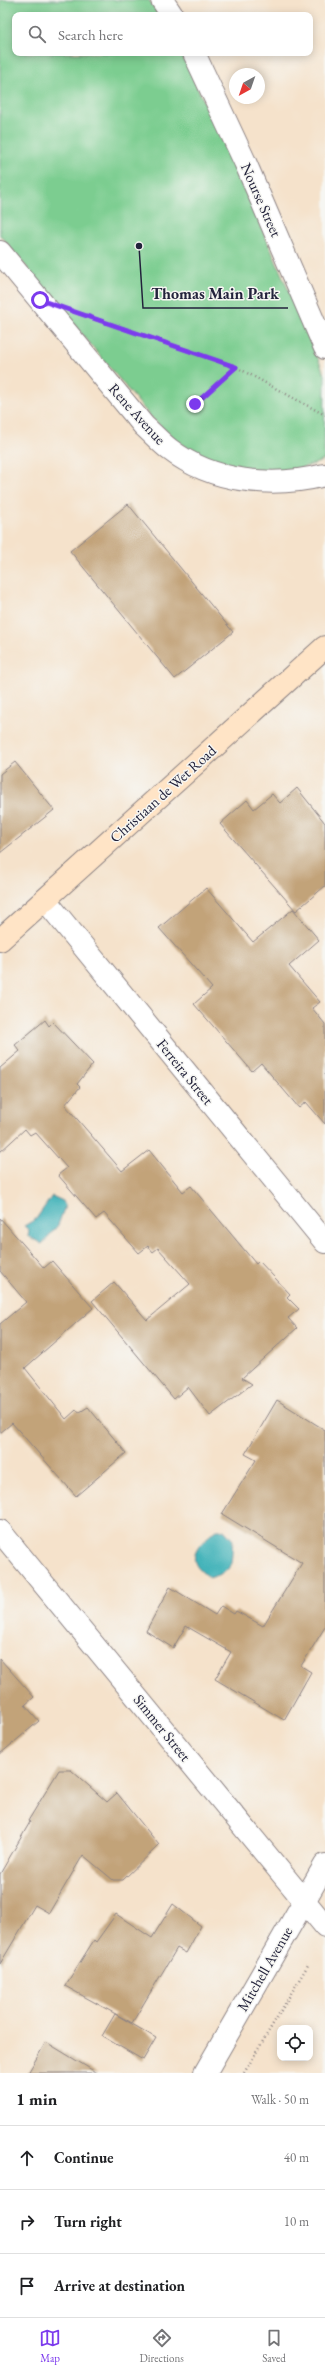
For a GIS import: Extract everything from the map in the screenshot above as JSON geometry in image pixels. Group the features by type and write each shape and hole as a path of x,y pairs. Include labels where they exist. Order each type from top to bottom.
{"main road":[{"name":"Christiaan de Wet Road","path":"0,940 46,901 325,647"}],"street":[{"path":"162,0 170,12"},
{"name":"Nourse Street","path":"195,56 245,162 325,348"},
{"name":"Rene Avenue","path":"0,252 144,426 169,449 188,461 220,475 251,481 291,481 325,475"},
{"name":"Ferreira Street","path":"46,901 325,1242"},
{"name":"Simmer Street","path":"0,1531 325,1926"},
{"name":"Mitchell Avenue","path":"205,2073 325,1865"}],"path":[{"path":"85,316 236,367 325,415"},
{"path":"195,404 236,367"},
{"path":"244,2073 308,1965"}],"green space":[{"path":"0,0 149,0 157,12 12,12 12,56 182,56 238,173 325,375 324,460 295,469 263,471 231,467 202,457 181,444 149,415 0,235"}],"water":[{"path":"52,1196 63,1201 65,1206 58,1225 42,1244 28,1236 29,1230 24,1226 36,1219"},
{"path":"217,1530 224,1530 233,1540 231,1560 228,1569 209,1578 197,1567 194,1557 202,1543"}],"building":[{"path":"128,504 233,632 175,679 70,551"},
{"path":"15,762 54,810 0,853 0,774"},
{"path":"297,788 325,823 325,886 296,911 220,824 247,800 254,809 272,794 280,803"},
{"path":"206,888 253,942 293,909 319,940 289,966 320,1002 312,1008 325,1024 325,1124 306,1102 299,1108 261,1063 252,1071 194,1004 212,988 159,928"},
{"path":"45,1020 49,1026 53,1022 93,1064 77,1084 80,1087 65,1105 122,1171 149,1150 183,1192 191,1186 256,1264 259,1261 290,1294 287,1297 299,1309 288,1318 297,1328 242,1378 252,1384 210,1416 188,1387 174,1399 92,1301 114,1282 147,1320 190,1284 158,1248 153,1252 148,1246 139,1253 104,1213 96,1219 58,1175 67,1168 35,1132 30,1135 25,1129 0,1152 0,1068 20,1051 15,1045"},
{"path":"0,1218 44,1268 52,1261 93,1308 25,1368 66,1419 76,1410 80,1412 88,1407 126,1453 76,1496 12,1423 0,1433 0,1324 26,1302 0,1271"},
{"path":"277,1400 325,1430 325,1627 301,1666 311,1672 284,1720 215,1679 231,1652 186,1626 173,1648 146,1631 170,1587 215,1615 221,1606 234,1614 236,1611 263,1626 302,1563 222,1514 256,1460 245,1454"},
{"path":"0,1659 34,1697 25,1705 39,1721 0,1754"},
{"path":"59,1770 71,1770 107,1802 117,1793 159,1845 123,1880 113,1880 83,1855 49,1913 35,1905 0,1964 0,1874 30,1822 28,1821"},
{"path":"173,1904 201,1926 186,1953 177,1948 132,2023 65,1986 94,1940 96,1942 116,1914 152,1938"},
{"path":"115,2014 156,2038 143,2060 102,2036"},
{"path":"46,2042 97,2073 28,2073"}],"place":[{"name":"Thomas Main Park","path":"139,246"}],"route":[{"path":"40,300 236,367 195,404"}]}
